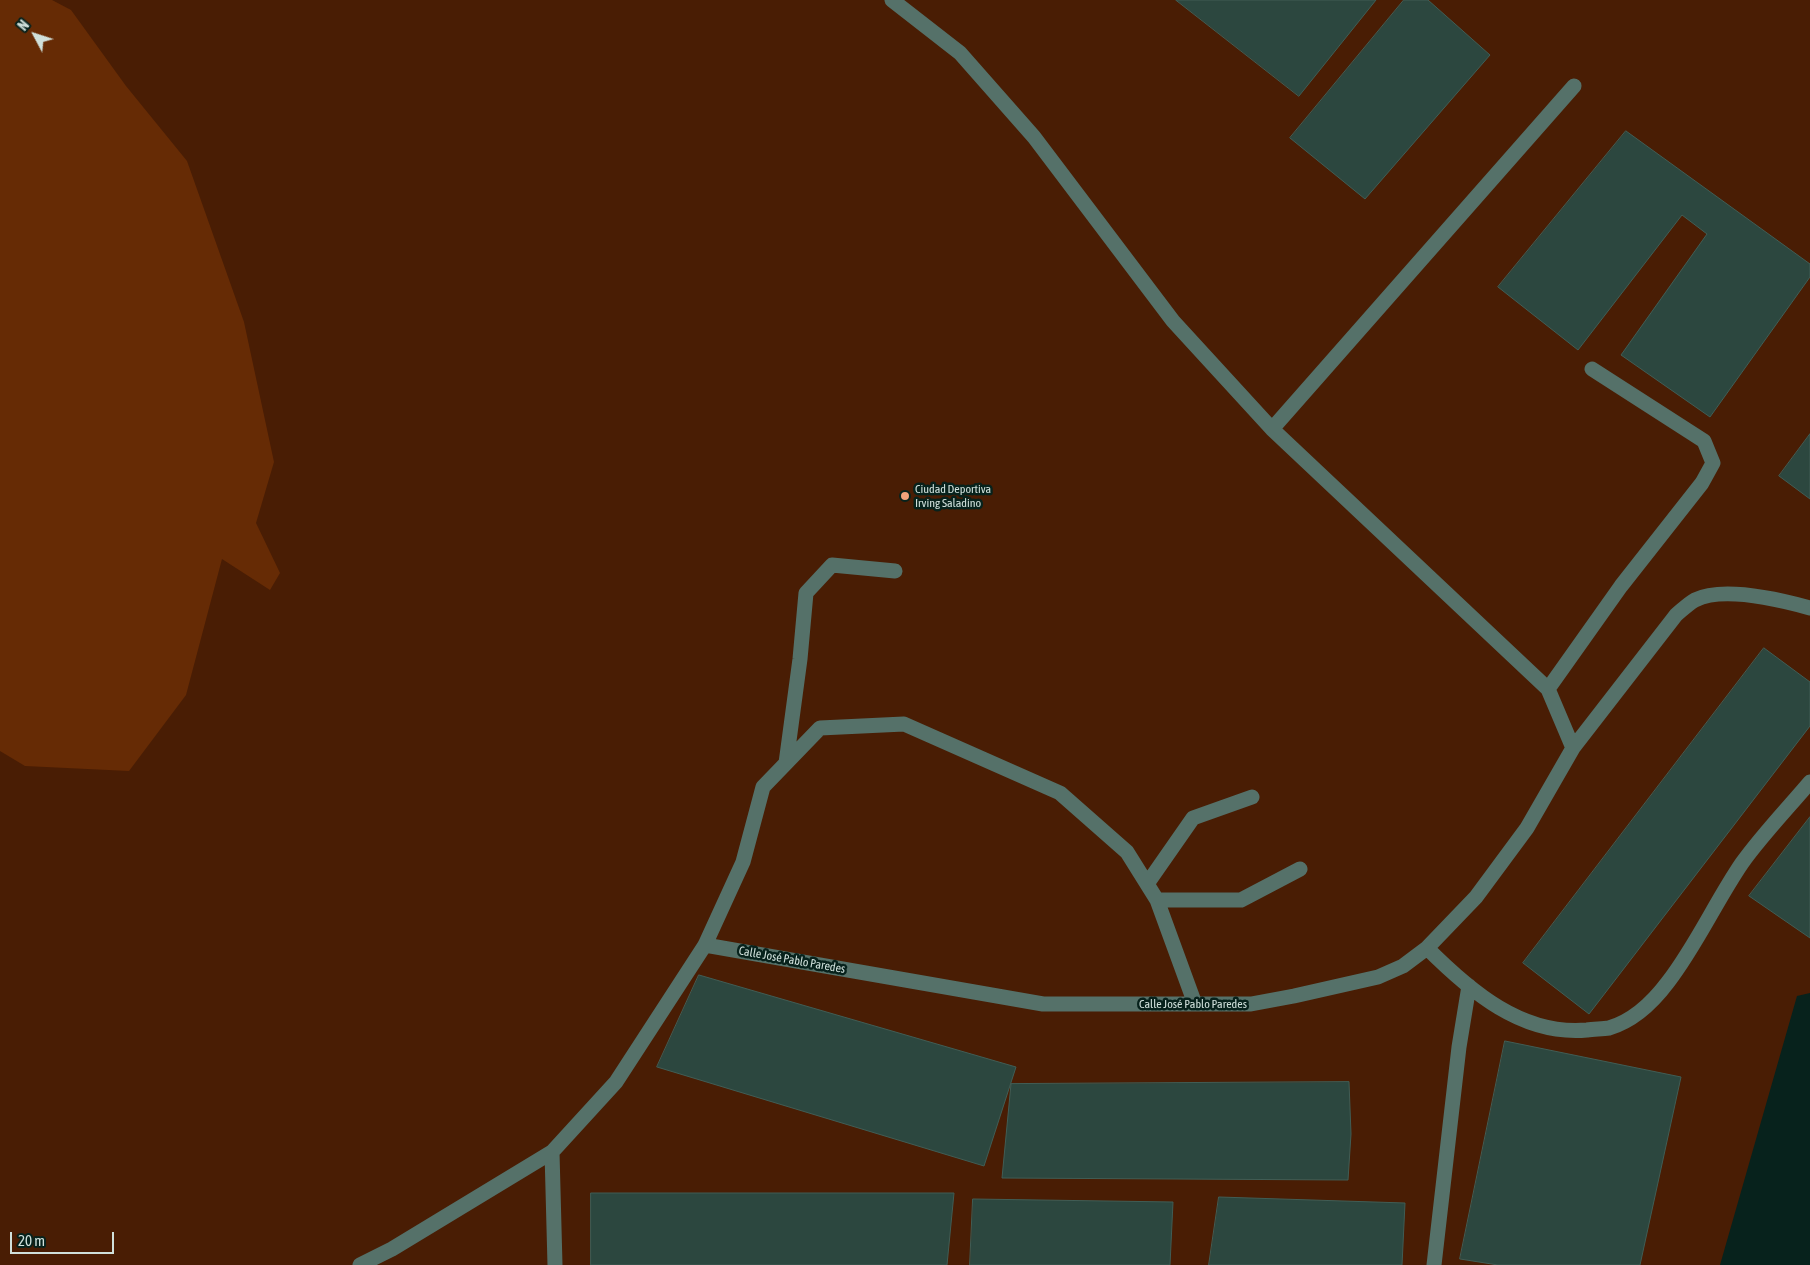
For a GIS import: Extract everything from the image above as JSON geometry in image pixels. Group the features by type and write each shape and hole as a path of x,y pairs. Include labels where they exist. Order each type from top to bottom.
{"street":[{"path":"892,0 960,53 1034,137 1173,321 1272,429 1548,689 1573,748"},
{"path":"1272,429 1574,86"},
{"path":"1548,689 1621,586 1702,483 1713,463 1704,441 1592,369"},
{"path":"786,763 800,658 806,593 832,565 895,571"},
{"name":"Calle José Pablo Paredes","path":"705,946 1043,1004 1251,1004 1378,977 1403,966 1427,948 1476,897 1521,836 1573,748 1676,615 1695,600 1714,595 1744,595 1788,602 1810,608"},
{"path":"360,1265 392,1249 552,1152 616,1082 705,946 743,862 762,787 820,728 904,724 1060,793 1127,852 1157,900 1196,1004"},
{"path":"1427,948 1469,986 1493,1004 1519,1019 1552,1030 1578,1031 1608,1028 1629,1020 1653,1000 1668,982 1743,862 1810,782"},
{"path":"1147,884 1193,818 1252,797"},
{"path":"1157,900 1240,900 1300,869"},
{"path":"1434,1265 1469,986"},
{"path":"552,1152 555,1265"}],"shaded area":[{"name":"Ciudad Deportiva Irving Saladino","path":"0,0 1810,0 1810,993 1797,996 1720,1265 0,1265"},
{"path":"0,0 52,0 71,10 126,86 187,161 244,322 274,462 256,523 280,573 270,590 222,559 186,695 129,771 25,766 0,751"}],"building":[{"path":"1176,0 1376,0 1299,96"},
{"path":"1404,0 1428,0 1490,55 1365,199 1290,138"},
{"path":"1626,131 1810,264 1810,277 1710,417 1621,355 1707,234 1682,215 1578,350 1498,287"},
{"path":"1810,434 1810,499 1779,476"},
{"path":"1764,648 1810,682 1810,726 1589,1014 1523,963"},
{"path":"1810,817 1810,938 1749,896"},
{"path":"699,975 1016,1067 984,1166 657,1067"},
{"path":"1505,1041 1681,1077 1640,1265 1498,1265 1460,1259"},
{"path":"1349,1082 1351,1134 1348,1180 1002,1178 1011,1084"},
{"path":"591,1193 954,1193 947,1265 591,1265"},
{"path":"1219,1197 1405,1203 1402,1265 1209,1265"},
{"path":"973,1199 1173,1202 1170,1265 970,1265"}],"place":[{"name":"Ciudad Deportiva Irving Saladino","path":"905,496"}]}
